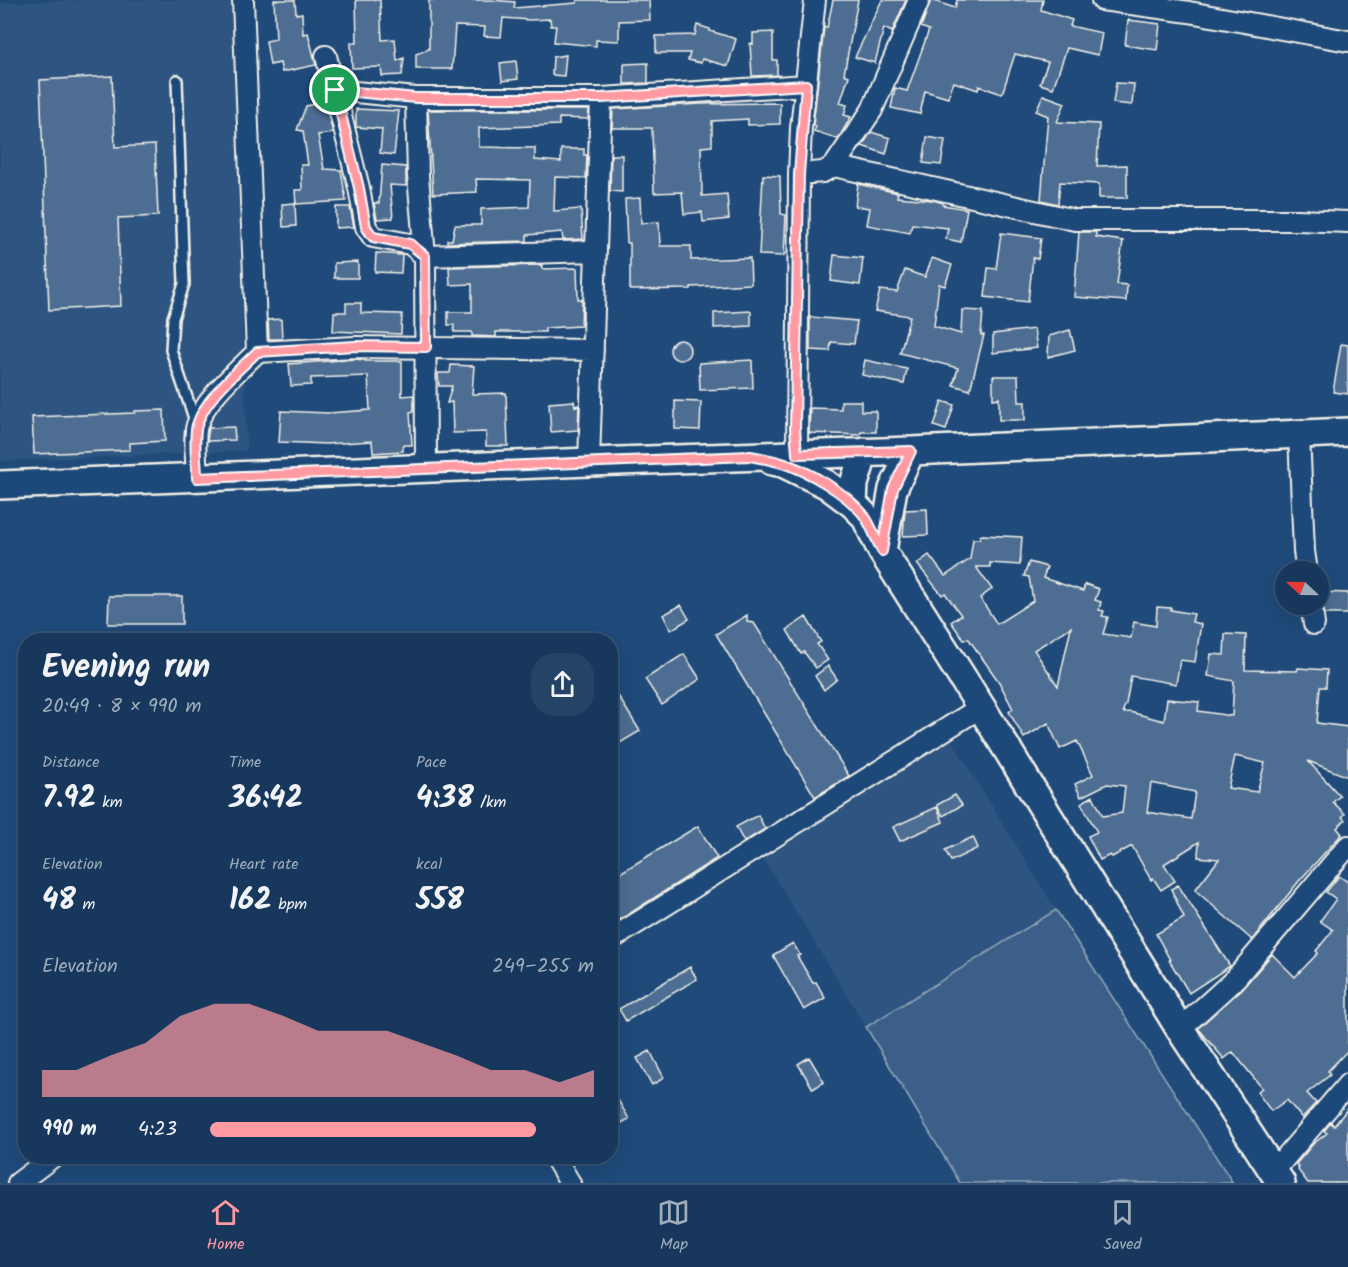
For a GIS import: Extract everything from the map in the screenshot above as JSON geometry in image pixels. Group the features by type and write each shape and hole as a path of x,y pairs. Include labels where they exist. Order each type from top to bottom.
{"street":[{"path":"243,0 257,352"},
{"path":"797,454 795,428 799,174 815,0"},
{"path":"799,174 823,172 834,166 872,110 919,0"},
{"path":"1102,0 1189,12 1348,41"},
{"path":"326,56 359,188 366,227 373,237 410,244 425,256 595,251"},
{"path":"335,90 416,98 601,98 806,85"},
{"path":"416,98 418,176 425,256 426,468"},
{"path":"589,462 601,98"},
{"path":"834,166 1075,220 1348,222"},
{"path":"197,478 196,426 213,399 257,352 355,346 593,350"},
{"path":"0,485 911,451 1348,432"},
{"path":"1299,434 1305,561"},
{"path":"882,551 893,489 911,451"},
{"path":"853,504 854,484 864,452"},
{"path":"750,456 783,463 804,472 826,484 865,516 882,551 1180,1029 1277,1177 1348,1084"},
{"path":"1313,615 1314,624"},
{"path":"618,935 981,707"},
{"path":"1180,1029 1234,980 1348,846"},
{"path":"18,1183 43,1164"},
{"path":"559,1164 570,1183"}],"lane":[{"path":"177,80 184,284 173,318 171,350 196,426"}],"shaded area":[{"path":"84,0 231,0 247,451 0,461 0,3"},
{"path":"949,736 1056,910 866,1027 760,853"},
{"path":"1056,910 1233,1183 960,1183 866,1027"}],"building":[{"path":"274,0 295,0 296,14 302,13 303,34 308,33 316,65 282,72 280,63 270,65 266,41 276,39"},
{"path":"356,0 380,0 382,40 395,39 397,61 404,58 402,75 382,76 381,67 352,68 351,43 357,43"},
{"path":"429,0 515,2 514,8 577,3 577,0 649,0 650,20 619,21 619,41 596,40 596,46 554,42 556,26 551,26 550,19 503,18 501,37 484,36 485,27 455,26 452,69 416,69 416,54 429,49"},
{"path":"833,0 858,0 844,74 849,76 840,103 847,105 844,115 851,117 838,139 814,131 816,127 813,126 824,27 827,28"},
{"path":"882,0 906,0 892,32 884,28 875,63 855,57"},
{"path":"931,0 955,8 957,0 1043,0 1041,10 1072,20 1070,26 1102,33 1098,55 1067,48 1053,88 1040,84 1048,62 1015,54 1002,94 979,86 978,90 954,82 948,98 925,91 920,114 891,108 895,88 907,91 929,30 921,27"},
{"path":"1128,20 1160,24 1157,50 1125,45"},
{"path":"697,25 736,39 728,66 702,59 701,63 688,60 690,53 656,53 656,36 695,35"},
{"path":"773,32 773,60 777,60 777,75 752,76 750,43 753,44 753,33"},
{"path":"566,55 564,76 552,75 553,57"},
{"path":"516,61 518,79 502,81 500,63"},
{"path":"648,63 648,83 624,84 624,64"},
{"path":"112,76 115,147 155,145 158,216 118,218 121,306 49,310 40,80"},
{"path":"1116,83 1134,84 1132,105 1113,103"},
{"path":"1043,95 1065,103 1057,122 1099,124 1097,166 1127,165 1127,198 1099,198 1099,184 1060,182 1058,204 1041,200 1048,116 1036,111"},
{"path":"325,102 333,133 318,135 324,169 341,170 346,201 296,204 295,190 302,190 301,165 308,165 303,131 297,130 306,106"},
{"path":"780,103 780,124 748,125 748,119 712,121 712,146 701,147 702,196 727,194 729,219 703,222 702,212 684,214 682,192 654,193 652,128 612,128 613,109 701,104"},
{"path":"356,109 399,111 394,155 380,153 382,129 356,127"},
{"path":"428,110 589,110 588,119 559,118 559,125 479,128 479,147 535,148 535,160 561,162 561,149 584,149 584,155 587,155 586,178 555,177 554,211 581,209 583,239 563,240 562,232 527,235 527,241 447,243 447,240 452,240 455,225 481,225 481,209 529,207 530,180 476,179 477,192 433,194"},
{"path":"871,132 890,138 886,154 862,146"},
{"path":"927,137 945,140 941,165 923,163"},
{"path":"611,155 622,155 622,192 610,191"},
{"path":"382,165 406,167 406,186 390,185 393,218 377,219 374,203 379,203"},
{"path":"763,175 780,176 781,214 786,215 784,256 759,255"},
{"path":"858,184 898,193 897,197 933,200 943,205 967,209 961,242 946,239 948,228 912,224 910,233 867,225 870,208 855,206"},
{"path":"640,198 641,223 659,222 660,246 691,246 691,260 750,258 751,284 691,287 691,289 630,290 630,243 627,243 625,199"},
{"path":"295,203 296,226 283,227 282,204"},
{"path":"336,207 350,207 354,227 336,228"},
{"path":"1079,232 1096,232 1096,237 1123,241 1117,284 1127,285 1126,301 1074,297"},
{"path":"1001,233 1041,238 1038,259 1033,258 1028,302 985,297 988,268 996,269"},
{"path":"376,253 402,255 401,273 375,272"},
{"path":"834,255 863,258 860,285 831,281"},
{"path":"932,258 952,265 945,286 939,284 934,326 961,334 962,310 983,311 981,335 984,335 970,390 953,385 958,368 900,353 910,316 875,311 880,290 897,292 905,270 925,277"},
{"path":"358,262 358,278 334,278 334,263"},
{"path":"542,265 542,269 577,268 578,299 582,299 581,326 545,328 545,332 496,332 496,337 472,336 472,332 454,332 454,325 448,325 448,312 472,312 472,284 450,285 449,267"},
{"path":"346,303 361,303 361,313 402,314 401,334 333,331 334,312 346,312"},
{"path":"751,311 751,326 714,328 714,313"},
{"path":"810,317 857,321 854,344 831,342 830,351 810,350"},
{"path":"281,319 282,339 269,339 268,320"},
{"path":"1034,329 1037,348 993,353 993,334"},
{"path":"1070,330 1075,350 1048,357 1049,336"},
{"path":"680,340 687,343 690,350 687,357 680,360 673,357 670,350 673,343"},
{"path":"1341,344 1348,345 1348,394 1333,392"},
{"path":"355,359 402,361 402,396 414,395 414,411 410,412 412,445 403,445 403,451 373,453 372,441 326,444 279,442 281,411 328,413 370,410 368,376 311,378 311,385 291,386 289,364"},
{"path":"752,360 753,388 700,390 699,363"},
{"path":"865,360 907,369 904,384 862,375"},
{"path":"451,365 474,366 472,394 506,393 508,446 486,446 486,432 453,433 452,402 447,403 452,386 439,386 438,373 450,373"},
{"path":"993,376 1018,376 1019,402 1025,402 1025,420 999,420 999,398 993,399"},
{"path":"574,401 575,406 579,405 578,430 551,432 549,403"},
{"path":"675,401 701,402 700,430 675,429"},
{"path":"841,401 861,401 861,411 876,411 876,432 861,432 860,435 809,433 810,408 841,409"},
{"path":"942,401 954,405 946,430 934,426"},
{"path":"164,410 165,441 130,443 130,450 34,454 32,417"},
{"path":"234,427 235,440 207,441 209,428"},
{"path":"927,509 928,535 903,536 905,510"},
{"path":"980,536 1022,537 1020,565 990,563 990,567 976,567 992,589 980,598 997,624 1033,601 1029,577 1024,576 1029,562 1047,567 1043,578 1083,591 1085,584 1099,589 1095,600 1101,602 1099,610 1104,611 1102,616 1108,617 1103,634 1131,638 1134,622 1156,626 1157,607 1194,614 1192,622 1201,624 1195,662 1180,660 1176,684 1131,676 1124,713 1130,712 1164,721 1167,699 1199,702 1198,711 1232,716 1234,681 1208,676 1211,654 1224,655 1225,634 1246,635 1245,670 1297,671 1298,668 1327,670 1326,687 1320,687 1317,723 1348,727 1348,777 1308,761 1340,796 1333,802 1345,814 1342,817 1345,820 1337,828 1342,834 1299,881 1252,940 1195,890 1219,859 1198,857 1199,842 1164,864 1175,881 1161,890 1153,878 1151,880 1132,846 1112,857 1110,855 1100,860 1088,836 1097,832 1081,803 1093,796 1103,816 1122,813 1125,786 1107,784 1081,797 1075,784 1093,775 1077,741 1060,749 1048,723 1024,738 1009,712 1013,709 999,682 968,638 964,640 951,622 961,615 945,593 942,595 917,564 929,555 945,576 970,559 973,539 980,539","holes":["1071,627 1058,686 1034,650","1235,756 1265,763 1257,792 1228,788","1151,783 1195,792 1191,819 1147,812"]},
{"path":"1329,592 1348,593 1348,614 1329,614"},
{"path":"109,596 182,596 182,624 108,624"},
{"path":"681,605 689,619 671,630 663,615"},
{"path":"747,615 747,622 754,623 849,776 815,797 716,634"},
{"path":"806,617 821,642 817,644 828,660 816,668 804,652 801,654 787,630"},
{"path":"684,654 700,679 662,705 645,679"},
{"path":"828,666 837,679 824,690 815,676"},
{"path":"618,696 640,731 618,744"},
{"path":"955,795 962,805 943,816 937,805"},
{"path":"937,807 943,822 900,841 893,827"},
{"path":"758,815 765,829 744,842 736,827"},
{"path":"698,826 717,858 618,921 618,874"},
{"path":"973,837 978,848 951,861 945,850"},
{"path":"1339,876 1348,882 1348,1050 1328,1071 1330,1075 1307,1093 1316,1103 1302,1118 1287,1100 1271,1111 1257,1092 1262,1088 1233,1052 1224,1059 1198,1028 1242,989 1272,954 1295,977 1318,953 1316,951 1333,930 1320,921 1336,899 1326,892"},
{"path":"1178,885 1230,966 1189,993 1156,934 1184,918 1171,889"},
{"path":"793,943 800,955 797,956 825,998 804,1010 773,955"},
{"path":"690,967 697,979 626,1021 619,1009"},
{"path":"650,1051 664,1078 652,1085 637,1058"},
{"path":"809,1057 824,1082 813,1089 798,1064"},
{"path":"618,1100 629,1119 618,1125"},
{"path":"1348,1108 1348,1183 1308,1183 1296,1164 1313,1144 1327,1133 1324,1131 1331,1122 1334,1126"}],"route":[{"path":"806,85 799,174 795,428 797,454 911,451 893,489 882,551 865,516 826,484 783,463 750,456 197,478 196,426 207,406 225,384 257,352 355,346 426,347 425,256 410,244 373,237 366,227 335,90 416,98 601,98 806,85"}]}
